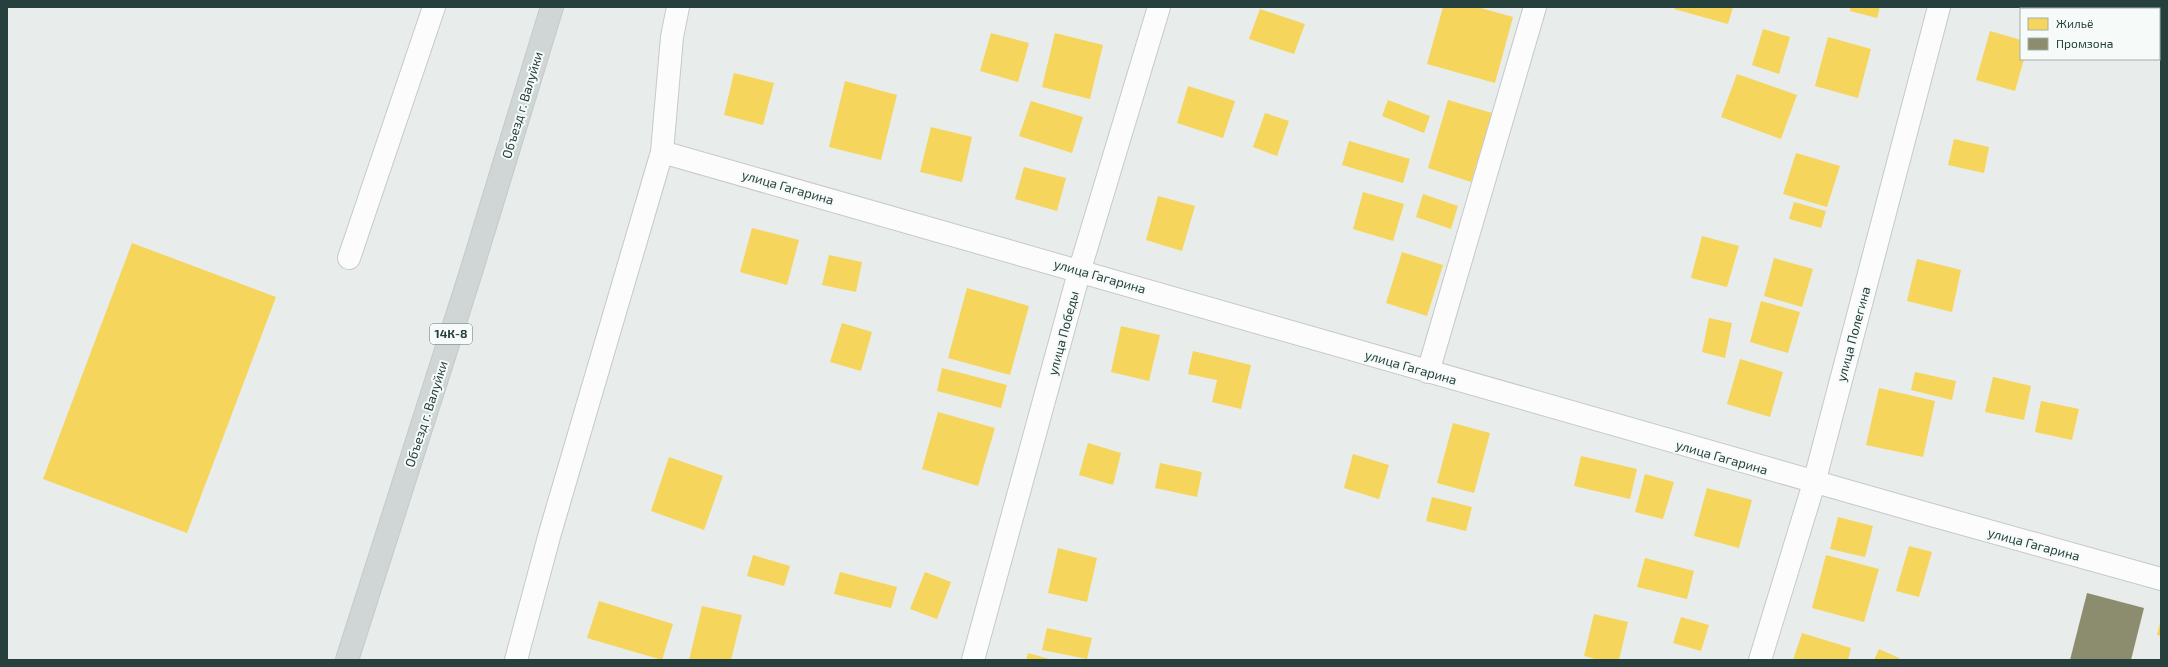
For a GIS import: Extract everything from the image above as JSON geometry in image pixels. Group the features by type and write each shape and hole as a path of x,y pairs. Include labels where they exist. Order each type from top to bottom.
{"main road":[{"name":"Объезд г. Валуйки","path":"347,660 471,272 552,7"}],"street":[{"path":"349,258 434,7"},
{"path":"516,660 550,532 662,152 672,37 678,7"},
{"name":"улица Победы","path":"973,660 1080,270 1159,7"},
{"path":"1428,372 1535,7"},
{"name":"улица Полегина","path":"1760,660 1814,483 1939,7"},
{"name":"улица Гагарина","path":"662,152 1080,270 1814,483 2161,579"}],"building: Жильё":[{"path":"1443,7 1477,7 1513,17 1495,83 1427,64"},
{"path":"1675,7 1733,7 1728,24 1674,9"},
{"path":"1850,7 1880,7 1877,18 1850,11"},
{"path":"2047,7 2115,7 2115,8"},
{"path":"1260,9 1305,24 1294,54 1249,39"},
{"path":"1763,29 1790,37 1779,74 1752,65"},
{"path":"1990,31 2020,40 2020,60 2024,60 2015,91 1976,80"},
{"path":"991,33 1029,43 1018,82 980,71"},
{"path":"1055,33 1103,45 1090,99 1042,87"},
{"path":"1828,37 1871,49 1858,98 1815,86"},
{"path":"734,73 774,83 763,125 724,115"},
{"path":"1737,74 1797,95 1781,139 1721,117"},
{"path":"845,81 897,95 881,160 829,147"},
{"path":"1188,86 1235,101 1223,138 1177,123"},
{"path":"1388,100 1430,116 1424,133 1382,116"},
{"path":"1448,100 1492,113 1471,182 1428,168"},
{"path":"1031,101 1083,117 1072,153 1019,136"},
{"path":"1265,113 1289,121 1277,156 1253,147"},
{"path":"931,127 972,137 962,182 920,172"},
{"path":"1954,139 1989,147 1984,173 1948,165"},
{"path":"1349,141 1410,159 1403,183 1342,165"},
{"path":"1796,153 1840,166 1827,207 1783,194"},
{"path":"1024,167 1066,178 1057,211 1015,199"},
{"path":"1363,192 1404,204 1393,241 1353,229"},
{"path":"1423,194 1458,206 1451,229 1416,217"},
{"path":"1158,196 1195,206 1182,251 1146,240"},
{"path":"1794,202 1826,211 1821,228 1789,219"},
{"path":"752,228 799,240 787,285 740,272"},
{"path":"1702,236 1739,246 1727,287 1691,278"},
{"path":"132,243 276,297 187,533 43,479"},
{"path":"1402,252 1443,265 1427,316 1386,303"},
{"path":"829,255 862,262 856,292 822,285"},
{"path":"1774,258 1813,269 1802,307 1764,296"},
{"path":"1917,259 1961,270 1952,312 1907,301"},
{"path":"967,288 1029,306 1010,375 948,358"},
{"path":"1761,301 1800,312 1788,353 1750,342"},
{"path":"1709,318 1732,323 1725,358 1702,352"},
{"path":"842,323 872,332 861,371 830,362"},
{"path":"1121,326 1160,335 1149,381 1111,372"},
{"path":"1193,351 1251,365 1241,409 1212,402 1217,380 1188,374"},
{"path":"1740,359 1783,372 1770,417 1727,404"},
{"path":"942,368 1007,385 1001,408 937,391"},
{"path":"1915,372 1956,381 1952,400 1911,390"},
{"path":"1993,377 2031,386 2024,420 1985,412"},
{"path":"1879,388 1935,401 1923,457 1866,445"},
{"path":"2041,401 2079,409 2072,440 2035,432"},
{"path":"938,412 995,428 978,486 922,469"},
{"path":"1453,423 1490,433 1474,493 1437,483"},
{"path":"1088,443 1121,453 1113,485 1079,475"},
{"path":"1353,454 1389,465 1379,499 1344,488"},
{"path":"1581,456 1637,469 1630,499 1574,486"},
{"path":"669,457 723,476 704,530 651,511"},
{"path":"1160,463 1202,472 1197,497 1155,488"},
{"path":"1645,474 1674,482 1663,519 1635,512"},
{"path":"1707,488 1752,500 1739,548 1694,536"},
{"path":"1432,497 1472,507 1466,531 1426,521"},
{"path":"1838,517 1873,526 1865,557 1830,549"},
{"path":"1909,546 1932,552 1919,597 1896,591"},
{"path":"1058,548 1097,558 1087,602 1048,593"},
{"path":"753,555 790,566 784,586 747,576"},
{"path":"1826,555 1879,569 1864,622 1812,608"},
{"path":"1645,558 1694,571 1687,599 1637,587"},
{"path":"840,572 897,587 891,608 834,594"},
{"path":"925,572 951,582 937,619 910,609"},
{"path":"599,601 673,624 662,660 587,638"},
{"path":"702,606 742,615 731,660 689,660"},
{"path":"1594,614 1628,622 1619,660 1599,660 1584,656"},
{"path":"1681,617 1709,625 1701,651 1673,643"},
{"path":"2161,623 2161,636 2157,635"},
{"path":"1047,628 1092,638 1087,659 1042,650"},
{"path":"1802,633 1851,648 1848,660 1793,660"},
{"path":"1879,649 1899,658 1899,660 1874,660"},
{"path":"1028,653 1053,660 1026,660"}],"building: Промзона":[{"path":"2087,593 2144,608 2131,660 2070,660"}]}
